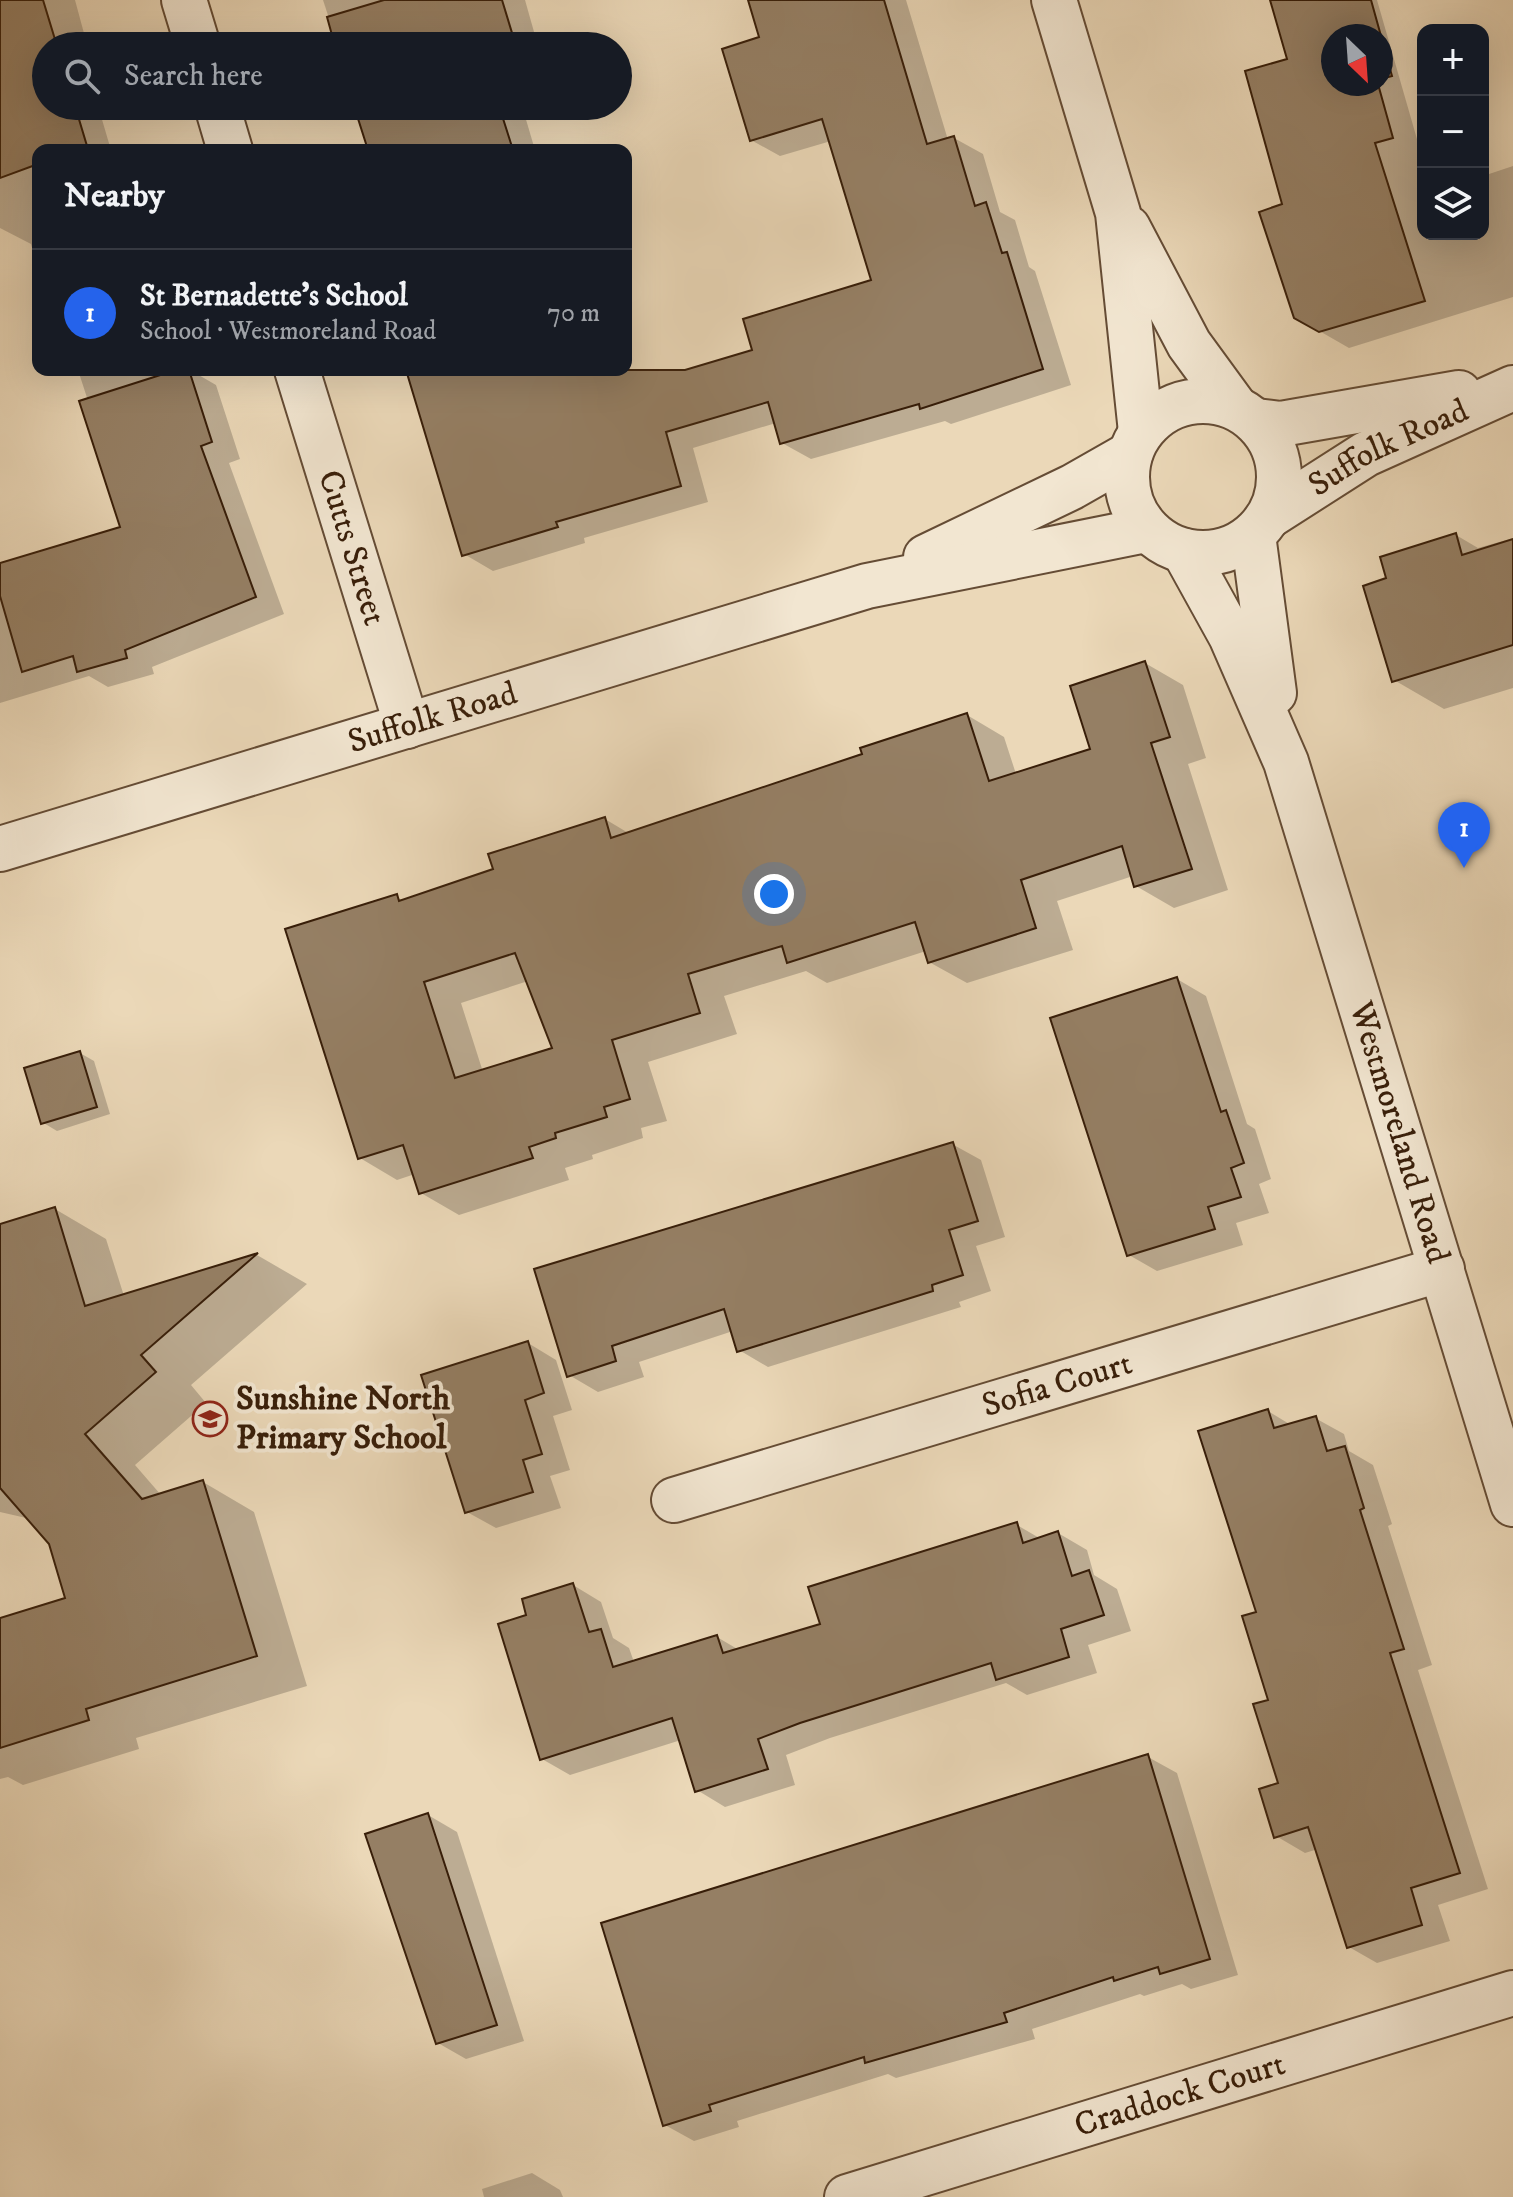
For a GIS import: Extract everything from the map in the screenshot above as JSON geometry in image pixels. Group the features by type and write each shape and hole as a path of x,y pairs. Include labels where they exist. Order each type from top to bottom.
{"street":[{"path":"184,0 194,32"},
{"path":"1054,0 1118,213 1189,344 1245,414 1272,441 1280,466 1279,492 1261,526 1232,549 1208,554 1184,551 1146,530 1132,506 1126,481 1135,443 1118,213"},
{"path":"221,120 228,144"},
{"name":"Cutts Street","path":"299,376 407,726"},
{"name":"Suffolk Road","path":"1245,414 1281,424 1513,386"},
{"name":"Suffolk Road","path":"1261,526 1366,454 1513,386"},
{"path":"1135,443 1159,414 1183,403 1209,400 1245,414"},
{"name":"Suffolk Road","path":"867,586 1072,487 1135,443"},
{"name":"Westmoreland Road","path":"1261,526 1262,626 1286,762"},
{"name":"Suffolk Road","path":"0,849 867,586 1146,530"},
{"name":"Westmoreland Road","path":"1184,551 1231,636 1286,762 1513,1504"},
{"name":"Sofia Court","path":"674,1500 1442,1269"},
{"name":"Craddock Court","path":"847,2197 1513,1993"}],"building":[{"path":"0,0 43,0 53,32 32,32 32,120 79,120 86,144 32,144 32,166 0,178"},
{"path":"384,0 502,0 512,32 331,32 327,17"},
{"path":"748,0 884,0 927,144 954,136 975,206 986,202 1002,253 1007,252 1043,369 920,409 919,404 780,444 768,402 666,432 681,486 556,522 558,527 462,556 408,376 632,376 632,370 685,370 752,350 743,319 871,280 822,119 750,141 722,49 759,37"},
{"path":"1270,0 1371,0 1378,24 1321,24 1321,96 1381,96 1393,138 1375,143 1425,301 1319,332 1294,318 1259,212 1282,204 1245,71 1287,59"},
{"path":"358,120 503,120 511,144 366,144"},
{"path":"157,376 191,376 212,442 201,446 256,597 125,650 127,658 77,672 73,656 22,672 0,596 0,563 120,527 79,401"},
{"path":"1456,533 1462,555 1513,539 1513,645 1392,682 1363,586 1386,578 1380,557"},
{"path":"1145,661 1170,737 1151,743 1192,869 1134,887 1122,846 1021,880 1036,928 928,963 915,922 787,963 782,946 688,974 700,1013 612,1040 630,1099 604,1107 607,1117 555,1133 556,1138 529,1147 533,1158 419,1194 403,1145 358,1159 285,929 397,894 399,901 493,869 488,854 605,817 611,838 862,754 860,748 967,713 989,781 1090,749 1070,686","holes":["515,953 552,1048 455,1078 424,982"]},
{"path":"1177,977 1221,1112 1226,1110 1244,1163 1231,1168 1241,1197 1208,1207 1215,1229 1127,1256 1050,1018"},
{"path":"80,1051 97,1107 41,1124 24,1068"},
{"path":"953,1142 978,1221 949,1230 963,1275 932,1285 933,1291 737,1352 724,1309 612,1346 616,1361 567,1377 534,1269"},
{"path":"55,1207 85,1306 258,1253 141,1355 156,1372 85,1434 142,1499 203,1480 257,1656 86,1709 89,1720 0,1748 0,1618 65,1598 49,1544 0,1488 0,1224"},
{"path":"528,1341 544,1393 525,1400 542,1454 523,1460 533,1492 465,1513 421,1375"},
{"path":"1268,1409 1274,1428 1316,1416 1327,1451 1345,1446 1364,1508 1360,1510 1404,1649 1390,1653 1460,1873 1411,1888 1422,1925 1347,1948 1308,1827 1274,1838 1259,1789 1278,1783 1253,1704 1268,1700 1242,1616 1256,1612 1198,1431"},
{"path":"1017,1522 1023,1543 1058,1531 1072,1576 1089,1570 1104,1615 1061,1629 1069,1657 996,1680 991,1663 800,1723 758,1739 768,1769 695,1792 672,1718 540,1760 498,1624 526,1615 522,1599 573,1583 589,1632 601,1629 613,1667 717,1635 723,1653 820,1624 808,1587"},
{"path":"1148,1754 1210,1959 1160,1974 1158,1967 1114,1981 1113,1977 1004,2013 1007,2022 865,2063 864,2057 709,2105 711,2111 663,2126 601,1923"},
{"path":"428,1813 497,2025 436,2044 365,1834"}],"place":[{"name":"St Bernadette's School","path":"1464,868"},
{"name":"Sunshine North Primary School","path":"210,1419"}]}
